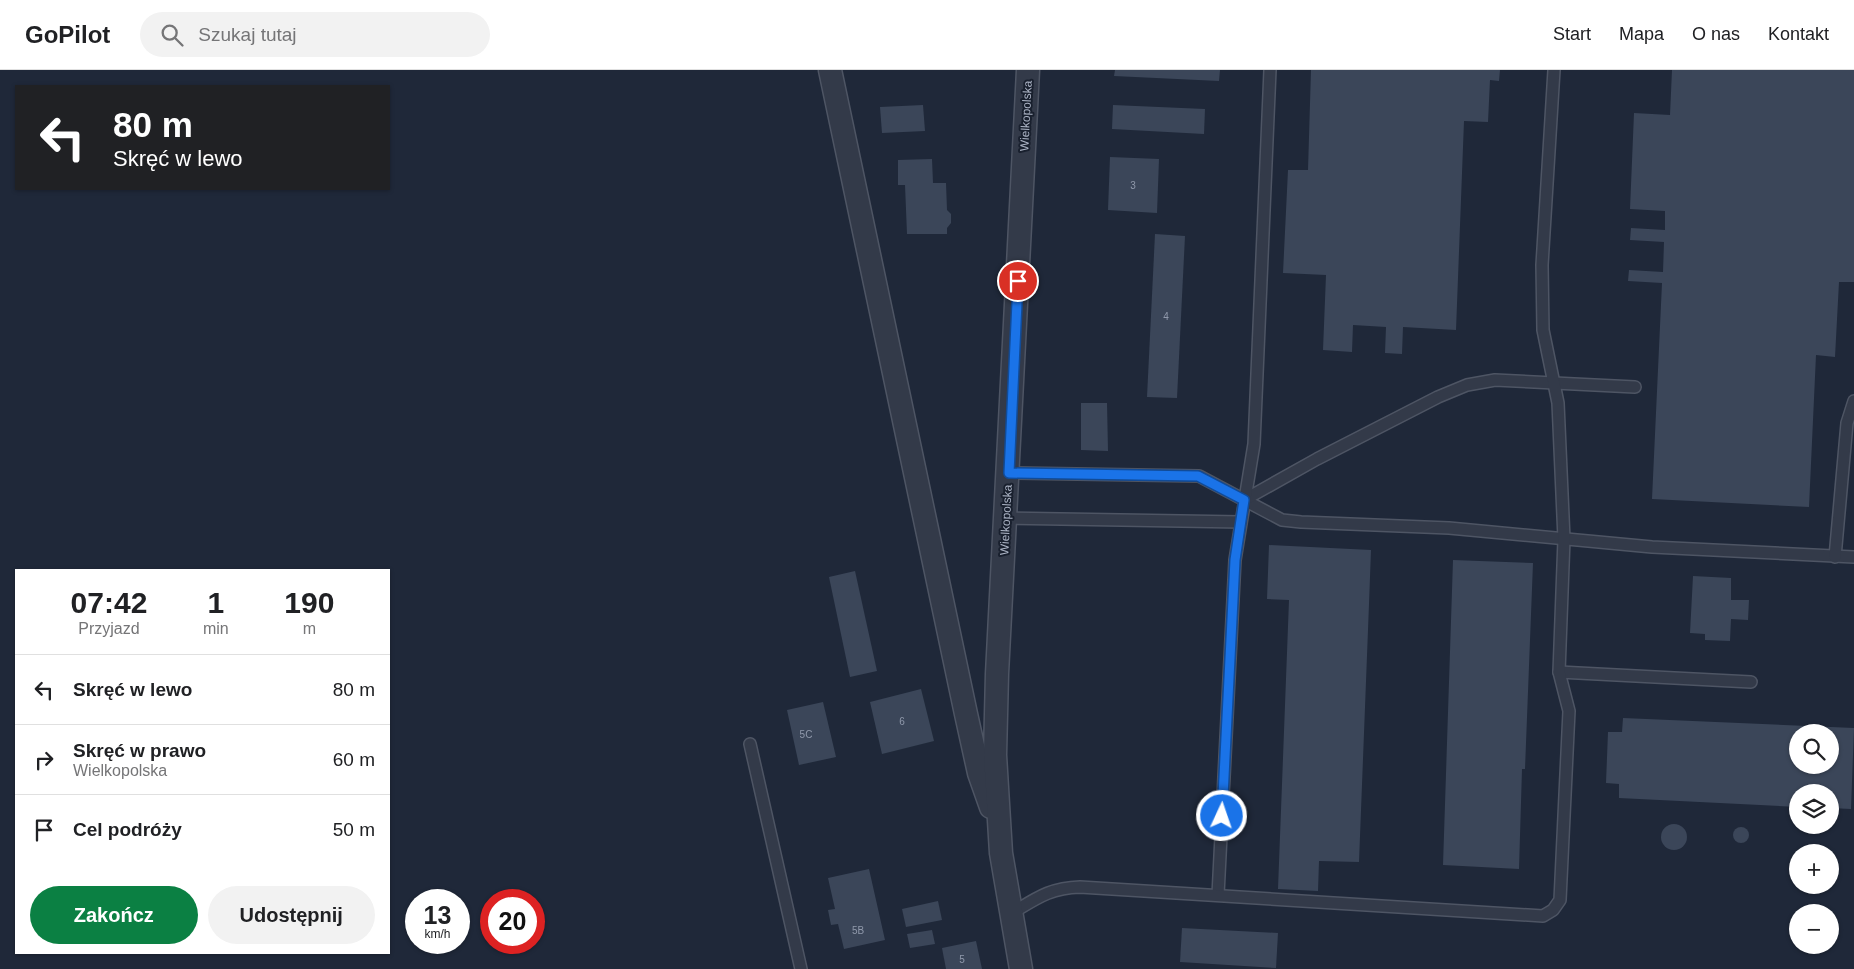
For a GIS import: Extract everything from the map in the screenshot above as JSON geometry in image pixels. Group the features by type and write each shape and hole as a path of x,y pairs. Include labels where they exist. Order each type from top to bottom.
{"street":[{"path":"830,70 979,773 1000,834"},
{"name":"Wielkopolska","path":"1021,969 1001,853 996,746 997,674 1009,473 1028,70"}],"lane":[{"path":"1218,895 1235,560 1254,444 1270,70"},
{"path":"1012,913 1049,891 1080,887 1543,916 1552,910 1560,900 1569,712 1559,672 1564,539 1558,403 1543,330 1542,265 1554,70"},
{"path":"1244,500 1317,459 1438,397 1467,385 1495,380 1635,387"},
{"path":"1835,556 1847,423 1854,402"},
{"path":"1009,473 1198,476 1282,520 1301,522 1449,528 1662,547 1854,557"},
{"path":"1006,518 1241,522"},
{"path":"1559,672 1752,682"},
{"path":"750,744 801,969"}],"building":[{"path":"1115,70 1220,70 1219,81 1114,76"},
{"path":"1311,70 1500,70 1499,81 1490,80 1488,122 1464,121 1456,330 1403,327 1402,354 1385,353 1386,327 1353,325 1352,352 1323,350 1326,275 1283,273 1288,170 1308,170"},
{"path":"1672,70 1854,70 1854,282 1839,282 1835,357 1816,355 1809,507 1652,499 1662,283 1628,281 1629,270 1663,272 1664,242 1630,240 1631,228 1665,230 1665,211 1630,209 1634,113 1670,115"},
{"path":"923,105 925,131 882,133 880,107"},
{"path":"1113,105 1205,109 1204,134 1112,129"},
{"path":"1110,157 1159,159 1157,213 1108,210"},
{"path":"932,159 933,183 946,183 947,210 951,214 951,223 947,228 947,234 907,234 905,185 898,185 898,160"},
{"path":"1155,234 1185,236 1177,398 1147,397"},
{"path":"1081,403 1107,403 1108,451 1081,450"},
{"path":"1269,545 1371,550 1359,862 1319,861 1318,891 1278,889 1289,600 1267,599"},
{"path":"1453,560 1533,563 1525,769 1522,769 1519,869 1443,865"},
{"path":"855,571 877,671 850,677 829,577"},
{"path":"1693,576 1731,578 1731,600 1749,600 1748,620 1731,619 1730,641 1705,640 1705,634 1690,633"},
{"path":"921,689 934,741 882,754 870,702"},
{"path":"823,702 836,757 799,765 787,710"},
{"path":"1623,718 1789,725 1789,774 1839,774 1839,727 1854,728 1851,809 1839,808 1839,784 1789,784 1789,807 1619,798 1619,784 1606,783 1608,732 1622,732"},
{"path":"1674,824 1683,828 1687,837 1683,846 1674,850 1665,846 1661,837 1665,828"},
{"path":"1741,827 1747,829 1749,835 1747,841 1741,843 1735,841 1733,835 1735,829"},
{"path":"869,869 885,940 844,949 838,924 831,925 828,910 835,909 828,878"},
{"path":"938,901 942,920 906,927 902,909"},
{"path":"1182,928 1278,933 1276,968 1180,962"},
{"path":"932,930 935,944 910,948 907,934"},
{"path":"976,941 982,969 946,969 942,948"}],"route":[{"path":"1018,281 1009,473 1198,476 1244,500 1235,560 1222,816"}]}
